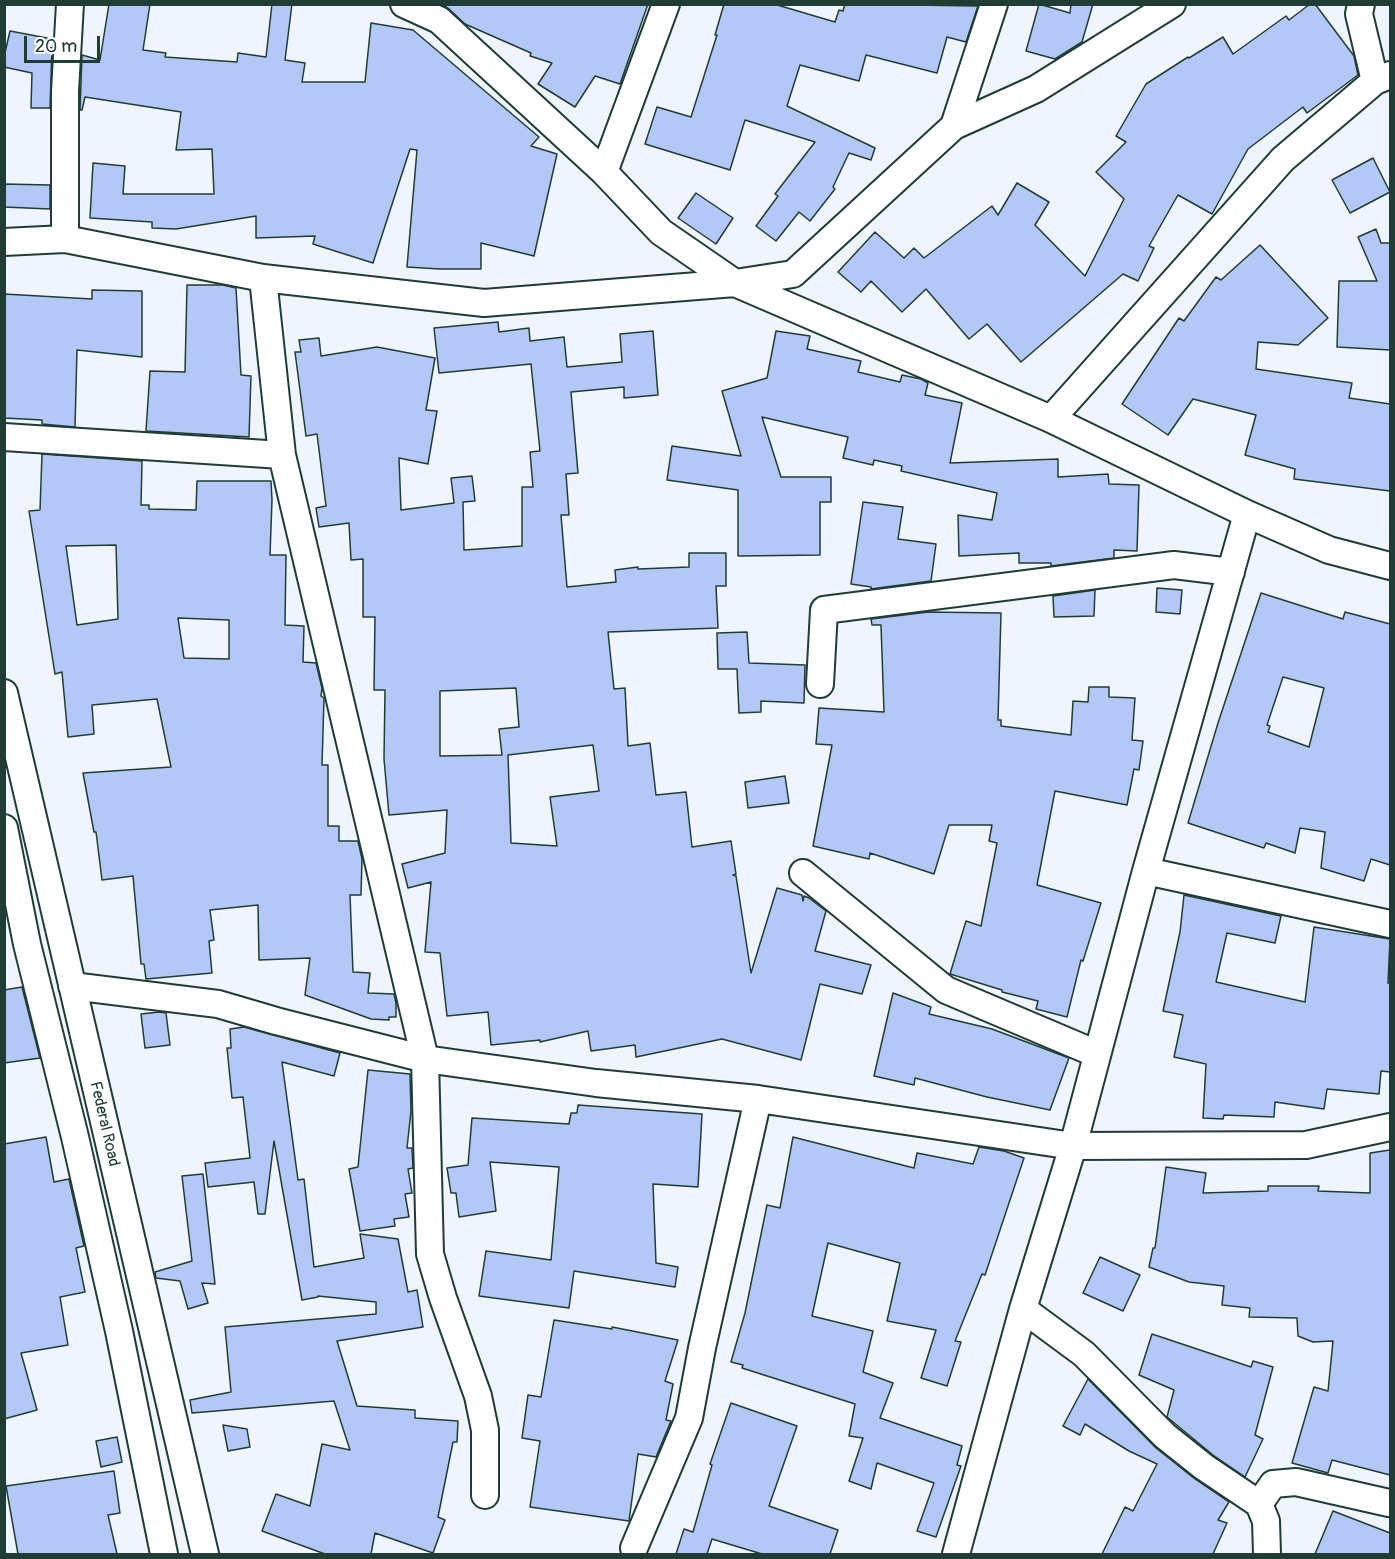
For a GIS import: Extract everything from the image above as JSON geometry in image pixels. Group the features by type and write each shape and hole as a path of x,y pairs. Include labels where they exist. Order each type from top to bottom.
{"street":[{"path":"65,239 65,91 70,4"},
{"path":"404,4 439,20 604,172 661,232 735,284 1051,419 1247,514 1329,550 1390,566"},
{"path":"604,172 666,4"},
{"path":"954,126 994,4"},
{"path":"4,242 65,239 263,278 484,303 735,284 793,274 954,126 1036,89 1172,4"},
{"path":"1051,419 1283,159 1383,78 1359,14 1361,4"},
{"path":"263,278 282,455 425,1059 430,1254 478,1396 485,1430 485,1495"},
{"path":"4,437 282,455"},
{"path":"956,1554 1023,1309 1073,1146 1146,871 1247,514"},
{"path":"820,684 824,610 1174,565 1231,572"},
{"name":"Federal Road","path":"4,693 205,1554"},
{"name":"Federal Road","path":"4,828 16,946 75,1137 111,1297 164,1554"},
{"path":"1146,871 1390,924"},
{"path":"803,873 946,990 1097,1054"},
{"path":"72,986 218,1004 425,1059 596,1083 758,1099 1073,1146 1305,1145 1390,1127"},
{"path":"634,1548 689,1418 702,1348 758,1099"},
{"path":"1023,1309 1084,1354 1165,1436 1204,1467 1259,1504 1266,1521 1267,1554"},
{"path":"1259,1504 1273,1484 1296,1482 1389,1503"}],"building":[{"path":"109,4 150,4 143,50 166,53 165,57 237,62 238,53 266,57 272,4 292,4 285,60 305,63 302,82 365,82 371,23 413,30 539,137 531,146 557,154 534,256 481,243 481,269 407,267 417,150 410,149 373,263 313,244 315,236 256,238 256,216 176,229 152,228 152,222 90,218 93,163 125,166 123,194 214,194 212,149 176,150 181,112 85,97 82,110 80,110 82,55 100,60"},
{"path":"441,4 648,4 620,84 595,76 575,107 538,84 552,63 530,56 531,53 465,24"},
{"path":"724,4 774,4 835,22 839,10 843,11 845,4 978,6 966,42 947,37 937,73 866,55 859,81 800,65 787,106 875,148 871,160 849,153 833,187 835,189 810,221 799,212 776,241 756,226 778,196 775,194 815,142 745,120 730,170 645,144 657,107 691,117 717,35 715,35"},
{"path":"1039,4 1070,13 1071,4 1093,4 1082,42 1055,59 1026,51"},
{"path":"1310,4 1315,4 1354,56 1358,75 1307,113 1303,107 1248,149 1212,214 1178,195 1149,246 1154,248 1138,281 1123,274 1021,362 987,324 969,339 926,289 902,312 871,281 861,292 838,272 875,232 904,258 914,248 924,258 992,206 998,215 1017,183 1049,202 1035,225 1085,276 1124,199 1096,172 1126,142 1116,136 1146,84 1223,37 1233,54 1286,16 1289,20"},
{"path":"10,31 47,38 45,46 52,48 50,108 31,108 32,73 4,67"},
{"path":"1373,158 1390,192 1350,213 1332,180"},
{"path":"4,184 50,185 50,209 4,207"},
{"path":"696,193 733,218 716,244 678,218"},
{"path":"1376,229 1381,243 1390,243 1390,350 1337,347 1339,281 1377,281 1358,237"},
{"path":"1260,245 1328,318 1298,345 1258,342 1256,369 1352,383 1349,398 1390,404 1390,491 1294,479 1295,469 1245,455 1256,415 1193,399 1168,435 1122,404 1179,318 1184,321 1216,277 1221,280"},
{"path":"187,285 223,285 236,288 241,375 251,376 249,437 146,431 150,371 185,372"},
{"path":"92,290 142,291 142,357 77,350 75,427 42,424 42,420 4,418 4,294 92,299"},
{"path":"498,322 499,332 529,328 530,341 564,337 567,367 622,362 620,334 653,331 658,395 624,398 624,387 571,392 578,473 566,474 569,515 561,515 567,587 616,582 615,570 638,567 638,569 689,567 689,553 726,553 726,586 716,586 718,628 608,632 614,689 625,688 628,746 650,743 656,795 686,792 692,847 731,841 736,874 733,875 736,876 751,973 777,888 802,895 803,901 804,896 809,898 826,911 815,951 871,965 862,994 820,984 801,1060 722,1039 636,1057 635,1045 591,1051 588,1031 540,1042 540,1040 491,1045 488,1012 447,1016 440,953 425,952 431,882 408,888 402,864 445,853 447,810 389,815 384,759 385,690 374,690 375,617 363,617 363,559 351,560 349,523 319,527 316,508 326,506 317,434 306,436 295,352 301,352 299,340 319,338 321,356 377,347 435,358 426,410 437,411 428,464 399,458 401,510 454,503 451,478 472,476 475,501 463,502 464,550 522,546 522,487 533,487 530,452 540,451 531,364 439,373 434,328","holes":["516,688 519,727 499,729 502,755 440,756 440,691","593,745 599,791 550,797 557,846 511,843 508,755"]},
{"path":"776,331 810,336 807,349 861,361 858,372 900,382 902,375 921,379 928,383 925,395 962,403 950,463 1058,459 1058,477 1108,474 1109,484 1139,485 1137,551 1114,550 1114,558 1051,566 1051,563 1019,563 1019,553 959,556 958,515 992,520 997,493 901,471 902,466 874,460 873,465 843,458 848,437 762,417 781,477 831,477 831,502 820,502 820,555 738,556 738,490 667,480 672,446 741,456 722,391 767,378"},
{"path":"42,454 142,461 141,505 149,505 149,509 196,510 197,481 271,481 270,555 286,555 285,625 304,626 303,662 316,663 322,688 321,696 324,698 322,765 328,765 328,826 339,826 339,841 358,841 362,859 361,895 350,895 353,972 370,973 368,993 394,994 396,1017 389,1017 389,1020 371,1019 305,995 310,958 259,960 258,905 210,910 214,940 209,941 212,973 146,979 144,964 141,964 133,876 102,880 96,832 94,832 83,773 171,767 157,699 92,705 94,734 68,737 62,672 55,674 29,511 40,510","holes":["116,545 118,619 77,625 66,546","178,618 229,620 229,659 184,658"]},
{"path":"863,502 903,507 898,539 936,544 931,581 871,589 871,587 851,584"},
{"path":"1157,588 1182,590 1180,614 1156,612"},
{"path":"1095,590 1094,616 1054,617 1053,596"},
{"path":"1261,593 1343,619 1345,612 1390,624 1390,865 1371,859 1364,881 1321,868 1325,832 1300,828 1295,853 1266,843 1264,848 1188,823","holes":["1283,677 1324,688 1309,747 1268,732 1270,726 1267,725"]},
{"path":"928,612 1001,613 998,720 1001,720 1001,726 1071,735 1073,701 1088,702 1089,687 1109,687 1109,697 1135,698 1132,740 1143,741 1139,770 1134,769 1127,805 1055,791 1037,885 1101,903 1083,961 1081,960 1067,1017 1036,1009 1038,1001 1002,992 1002,990 950,974 966,921 981,926 997,843 989,841 992,825 949,825 934,874 870,853 869,859 813,846 832,745 816,744 819,708 884,712 881,625 872,625 871,619"},
{"path":"747,632 749,663 805,665 804,703 761,701 761,712 739,713 737,669 718,669 717,633"},
{"path":"785,776 789,803 748,808 745,782"},
{"path":"1184,895 1281,916 1275,943 1227,933 1216,982 1305,1002 1314,927 1390,939 1388,983 1390,983 1390,1072 1381,1071 1379,1094 1327,1089 1324,1109 1275,1102 1274,1117 1224,1115 1223,1119 1203,1118 1206,1064 1174,1057 1183,1015 1163,1011 1180,932"},
{"path":"22,987 40,1058 4,1063 4,990"},
{"path":"893,993 931,1007 929,1014 992,1029 1069,1058 1050,1110 987,1097 915,1078 914,1085 874,1076"},
{"path":"166,1013 170,1045 145,1048 141,1014"},
{"path":"244,1027 340,1053 334,1076 282,1062 298,1180 304,1179 314,1267 364,1258 360,1234 398,1239 408,1292 417,1290 423,1327 337,1341 357,1406 415,1410 415,1418 458,1421 457,1442 453,1442 438,1517 445,1520 433,1553 375,1533 371,1554 325,1554 262,1531 276,1494 310,1506 322,1444 350,1450 334,1401 192,1413 190,1400 231,1392 225,1327 376,1314 376,1302 318,1296 302,1300 274,1141 265,1214 258,1214 254,1182 208,1187 205,1163 250,1158 243,1097 232,1098 227,1048 231,1048 230,1029"},
{"path":"368,1070 410,1074 411,1111 407,1148 412,1148 413,1168 408,1169 412,1193 405,1194 409,1217 394,1219 395,1226 360,1231 349,1169 358,1167"},
{"path":"578,1105 702,1114 698,1187 653,1184 656,1263 678,1267 675,1287 574,1271 569,1308 479,1296 486,1251 551,1260 559,1167 490,1162 496,1211 459,1217 456,1193 451,1193 447,1168 468,1165 472,1118 569,1124 571,1113 577,1113"},
{"path":"46,1137 54,1182 69,1179 84,1246 76,1248 85,1292 60,1297 68,1345 21,1353 37,1410 4,1419 4,1144"},
{"path":"793,1137 914,1168 917,1153 973,1164 979,1147 1004,1151 1024,1158 985,1275 982,1274 955,1341 961,1342 947,1386 921,1378 936,1330 887,1321 900,1263 828,1243 812,1316 873,1331 863,1372 893,1383 880,1418 962,1446 957,1465 961,1466 936,1537 917,1531 934,1483 877,1463 871,1489 849,1481 863,1438 849,1436 855,1404 742,1368 743,1365 731,1362 745,1313 767,1205 780,1208"},
{"path":"1390,1150 1390,1475 1332,1460 1328,1473 1292,1463 1314,1387 1328,1391 1333,1341 1313,1342 1298,1336 1297,1318 1249,1317 1250,1308 1222,1305 1224,1286 1189,1282 1149,1267 1153,1248 1155,1248 1166,1167 1206,1173 1203,1193 1268,1191 1268,1186 1319,1186 1318,1191 1370,1193 1370,1153"},
{"path":"203,1174 215,1284 202,1283 208,1303 188,1309 180,1281 156,1278 155,1272 192,1261 182,1176"},
{"path":"1100,1257 1140,1275 1123,1311 1083,1293"},
{"path":"554,1320 612,1329 612,1327 678,1340 665,1381 673,1384 666,1420 671,1421 656,1457 638,1454 629,1521 530,1507 540,1441 522,1438 528,1395 541,1397"},
{"path":"1152,1334 1251,1367 1253,1361 1273,1367 1255,1435 1263,1439 1245,1477 1213,1455 1167,1417 1174,1390 1139,1375"},
{"path":"1088,1379 1156,1448 1229,1502 1218,1520 1227,1523 1213,1554 1102,1554 1125,1507 1133,1511 1157,1464 1129,1451 1085,1424 1080,1435 1063,1426"},
{"path":"731,1403 797,1426 769,1506 838,1530 830,1554 762,1554 712,1539 707,1554 676,1554 684,1529 693,1532 712,1465 710,1464"},
{"path":"223,1425 247,1429 250,1447 228,1451"},
{"path":"117,1437 122,1462 101,1467 96,1441"},
{"path":"114,1471 120,1513 108,1515 117,1554 18,1554 6,1486"},
{"path":"1333,1511 1390,1533 1390,1554 1315,1554"}]}
